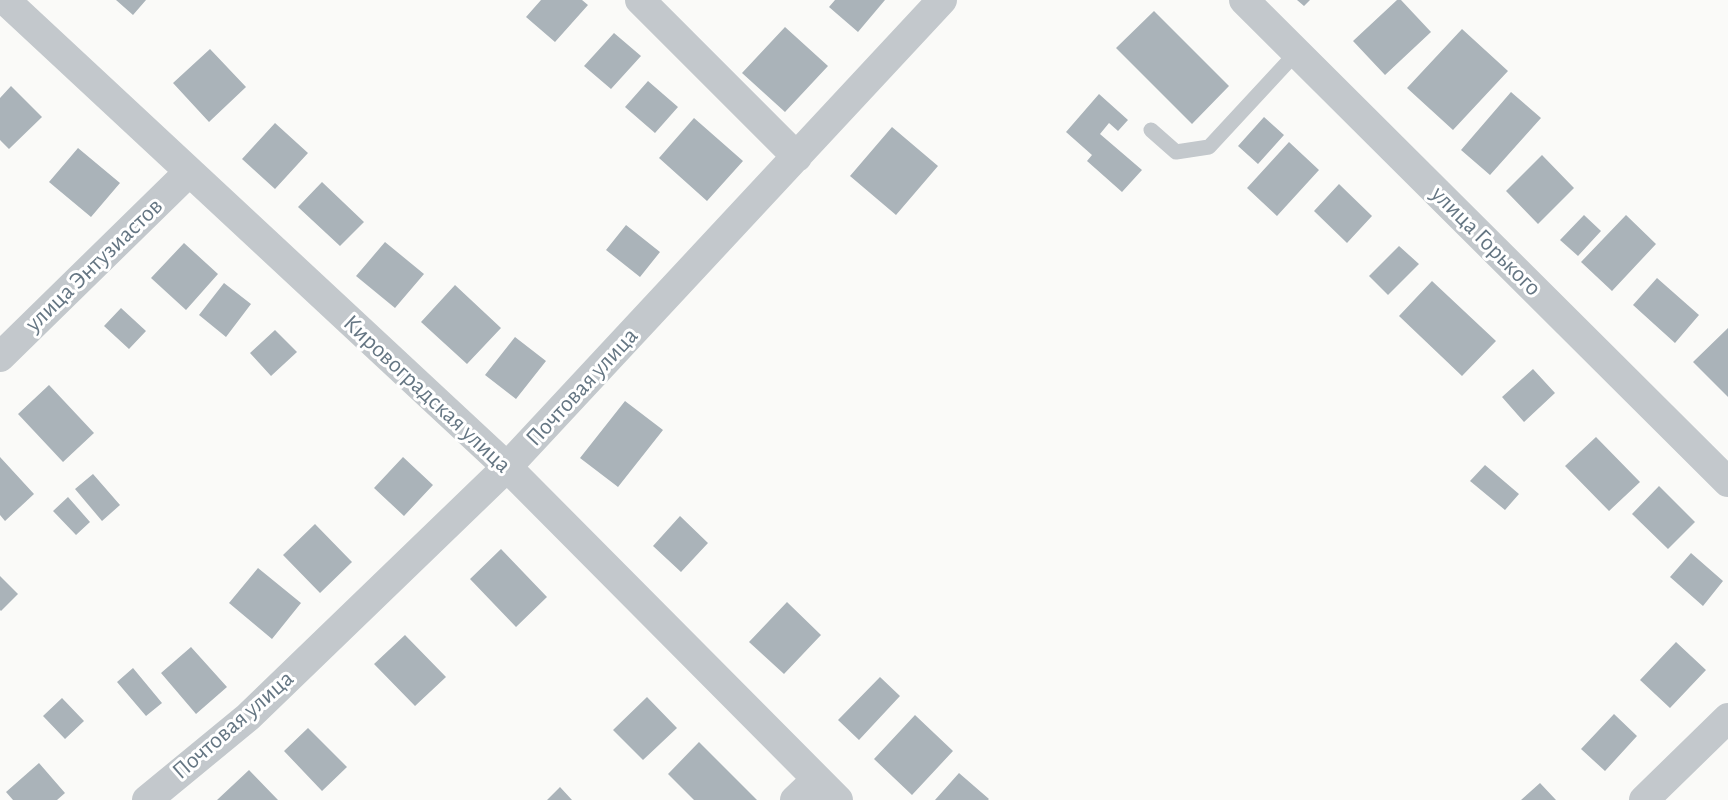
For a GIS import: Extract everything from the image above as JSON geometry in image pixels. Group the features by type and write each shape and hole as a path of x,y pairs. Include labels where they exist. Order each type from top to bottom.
{"street":[{"name":"Кировоградская улица","path":"5,0 507,467 838,800"},
{"path":"640,0 797,157"},
{"name":"Почтовая улица","path":"147,800 248,717 507,467 942,0"},
{"name":"улица Горького","path":"1244,0 1728,482"},
{"name":"улица Энтузиастов","path":"0,357 189,172"},
{"path":"1644,800 1728,718"},
{"path":"795,800 816,780"}],"lane":[{"path":"1151,130 1176,152 1209,147 1297,52"}],"building":[{"path":"116,0 146,0 133,15"},
{"path":"541,0 582,0 588,5 555,42 526,17"},
{"path":"835,0 885,0 858,32 829,7"},
{"path":"1297,0 1310,0 1304,6"},
{"path":"1397,0 1401,0 1431,32 1385,75 1353,41"},
{"path":"1154,11 1229,86 1192,124 1116,48"},
{"path":"785,27 828,66 785,112 742,73"},
{"path":"1462,29 1508,71 1453,130 1407,88"},
{"path":"614,33 641,56 611,89 584,66"},
{"path":"210,49 246,87 209,122 173,83"},
{"path":"648,81 678,107 655,133 625,107"},
{"path":"11,86 42,117 9,149 0,140 0,98"},
{"path":"1511,92 1541,118 1490,175 1461,150"},
{"path":"1099,94 1128,120 1118,131 1109,123 1100,134 1142,170 1122,192 1087,161 1092,155 1066,132"},
{"path":"1264,117 1284,135 1258,164 1238,146"},
{"path":"694,118 743,161 707,201 659,158"},
{"path":"275,123 308,153 275,189 242,159"},
{"path":"892,127 938,166 896,215 850,176"},
{"path":"1289,142 1319,170 1277,216 1247,188"},
{"path":"78,148 120,183 91,217 49,182"},
{"path":"1542,155 1574,188 1538,224 1506,191"},
{"path":"322,182 364,222 340,246 298,207"},
{"path":"1339,184 1372,216 1347,243 1314,211"},
{"path":"1584,215 1601,231 1578,256 1560,240"},
{"path":"1626,215 1656,244 1612,291 1581,262"},
{"path":"626,225 660,252 640,277 606,250"},
{"path":"385,242 424,274 395,308 356,276"},
{"path":"184,243 218,274 186,310 151,278"},
{"path":"1399,246 1419,264 1388,295 1369,276"},
{"path":"1657,278 1699,315 1675,343 1633,305"},
{"path":"1432,281 1496,341 1462,376 1399,316"},
{"path":"224,283 251,304 226,337 199,315"},
{"path":"455,285 501,328 467,364 421,322"},
{"path":"121,308 146,331 129,349 104,326"},
{"path":"1728,328 1728,397 1693,362"},
{"path":"275,330 297,352 271,376 250,353"},
{"path":"515,337 546,361 516,399 485,375"},
{"path":"1533,369 1555,393 1524,422 1502,397"},
{"path":"49,385 94,433 63,462 18,414"},
{"path":"625,401 663,430 618,487 580,458"},
{"path":"1596,437 1640,482 1609,511 1565,466"},
{"path":"0,457 34,494 5,521 0,515"},
{"path":"403,457 433,485 404,516 374,488"},
{"path":"1485,465 1519,494 1505,510 1470,481"},
{"path":"93,474 120,505 102,521 75,489"},
{"path":"1659,486 1695,522 1668,549 1632,514"},
{"path":"68,497 90,522 76,535 53,511"},
{"path":"680,516 708,543 681,572 653,546"},
{"path":"315,524 352,562 320,593 283,555"},
{"path":"501,549 547,597 516,627 470,579"},
{"path":"1691,553 1723,581 1703,606 1670,577"},
{"path":"258,568 301,603 272,639 229,603"},
{"path":"0,576 18,594 1,611 0,610"},
{"path":"787,602 821,635 784,674 749,642"},
{"path":"405,635 446,677 415,706 374,664"},
{"path":"1676,642 1706,670 1670,708 1640,680"},
{"path":"191,647 227,687 196,714 161,673"},
{"path":"133,668 162,703 146,716 117,682"},
{"path":"880,677 900,696 859,740 838,720"},
{"path":"647,697 677,728 643,760 613,730"},
{"path":"62,698 84,721 65,739 43,716"},
{"path":"1614,714 1637,736 1605,771 1581,749"},
{"path":"915,715 953,751 912,795 874,759"},
{"path":"308,728 347,767 322,791 284,751"},
{"path":"699,742 757,800 694,800 668,774"},
{"path":"39,763 65,793 57,800 13,800 6,792"},
{"path":"249,770 278,800 217,800"},
{"path":"959,773 989,799 935,800"},
{"path":"1540,783 1556,800 1521,800"},
{"path":"560,787 572,800 547,800"}]}
